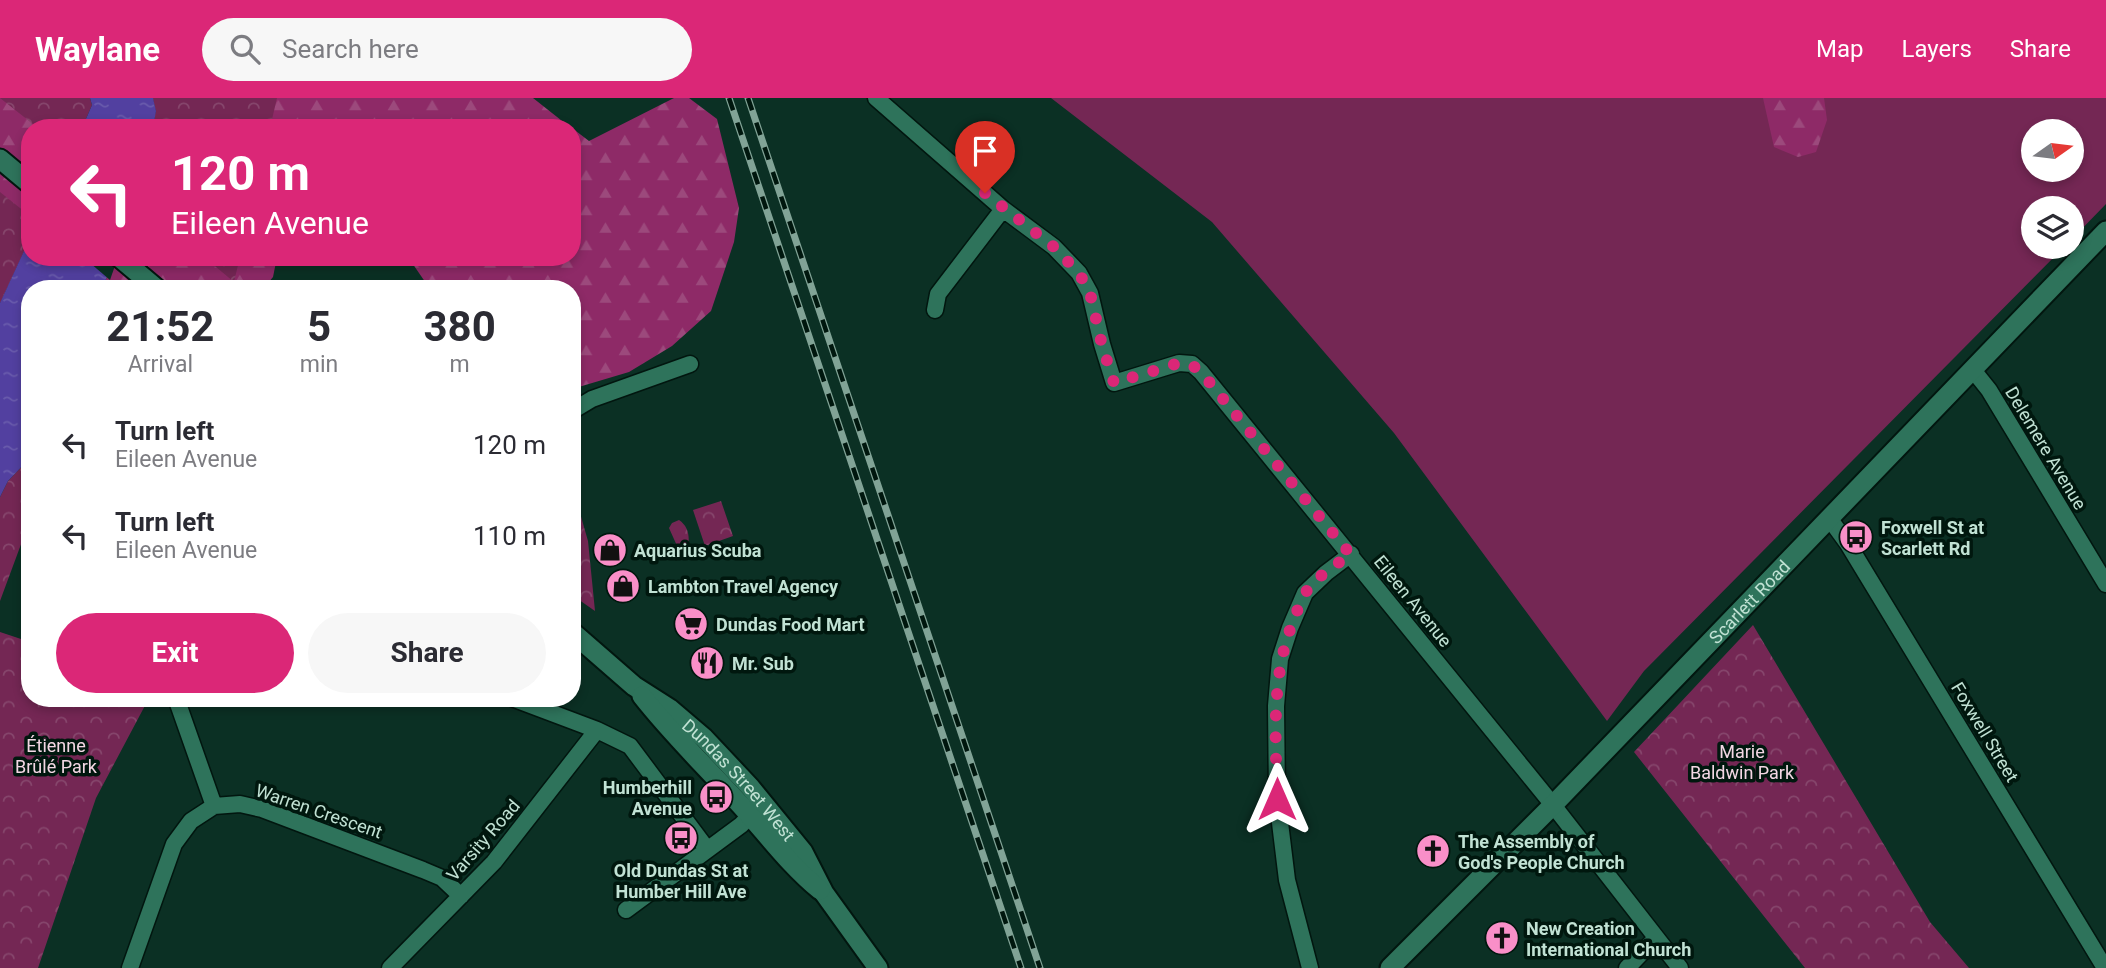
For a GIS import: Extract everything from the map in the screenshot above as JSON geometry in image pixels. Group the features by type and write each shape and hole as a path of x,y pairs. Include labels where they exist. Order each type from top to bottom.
{"main road":[{"path":"0,159 21,176"},
{"name":"Scarlett Road","path":"1390,968 1553,806 2106,231"},
{"path":"129,266 145,280"},
{"name":"Dundas Street West","path":"581,640 634,686 663,723 757,809 796,871 824,893 878,968"}],"street":[{"name":"Eileen Avenue","path":"876,98 1003,209 1054,247 1079,273 1090,293 1114,383 1179,363 1192,365 1201,372 1553,806 1680,968"},
{"path":"935,310 938,294 1003,209"},
{"path":"581,406 592,399 690,363"},
{"name":"Delemere Avenue","path":"1973,370 1989,390 2106,584"},
{"name":"Foxwell Street","path":"1829,518 1848,544 2097,940 2105,968"},
{"path":"1310,968 1287,880 1277,799 1276,706 1280,659 1305,593 1351,555"},
{"path":"130,968 174,844 191,821 215,806 179,707"},
{"path":"536,707 620,739 638,755 707,849"},
{"name":"Varsity Road","path":"390,968 494,862 597,730"},
{"name":"Warren Crescent","path":"215,806 240,804 273,812 442,878 461,896"},
{"path":"626,910 757,809"},
{"path":"1626,968 1656,938"}],"green space":[{"path":"0,98 90,98 84,119 21,119 21,258 0,303"},
{"path":"0,98 90,98 92,105 86,119 27,119"},
{"path":"153,98 533,98 560,119 155,119"},
{"path":"153,98 277,98 272,119 155,119"},
{"path":"674,98 689,98 717,119 739,208 734,242 711,311 672,346 629,372 581,386 581,280 424,280 414,266 581,266 581,135 589,141"},
{"path":"1051,98 2106,98 2106,204 2084,227 2084,196 2021,196 2021,259 2052,259 1644,671 1607,721 1394,433 1212,222"},
{"path":"1763,98 1824,98 1827,120 1816,152 1798,157 1774,147"},
{"path":"0,192 21,209 21,258 0,303"},
{"path":"111,266 275,266 270,280 106,280"},
{"path":"215,266 238,266 234,280"},
{"path":"21,467 21,544 0,601 0,497 8,481"},
{"path":"721,501 733,536 705,546 693,510"},
{"path":"581,516 588,541 595,611 581,601"},
{"path":"679,520 686,528 689,539 688,546 678,548 669,528"},
{"name":"Marie Baldwin Park","path":"1753,625 1930,922 1969,968 1805,968 1634,752"},
{"name":"Étienne Brûlé Park","path":"0,632 21,639 21,707 144,707 96,798 38,968 0,968"}],"water":[{"path":"90,98 153,98 156,111 155,119 86,119 92,105"},
{"path":"21,258 21,266 111,266 106,280 21,280 21,467 8,481 0,497 0,303"}],"pier":[{"path":"94,266 115,266 110,280"}],"railway":[{"path":"729,98 1021,968"},
{"path":"748,98 1040,968"}],"place":[{"name":"Foxwell St at Scarlett Rd","path":"1856,537"},
{"name":"Aquarius Scuba","path":"610,550"},
{"name":"Lambton Travel Agency","path":"623,586"},
{"name":"Dundas Food Mart","path":"691,624"},
{"name":"Mr. Sub","path":"707,663"},
{"name":"Humberhill Avenue","path":"716,797"},
{"name":"Old Dundas St at Humber Hill Ave","path":"681,838"},
{"name":"The Assembly of God's People Church","path":"1433,851"},
{"name":"New Creation International Church","path":"1502,938"}],"route":[{"path":"985,193 1054,247 1079,273 1090,293 1114,383 1179,363 1192,365 1201,372 1351,555 1305,593 1280,659 1276,706 1277,799"}]}
